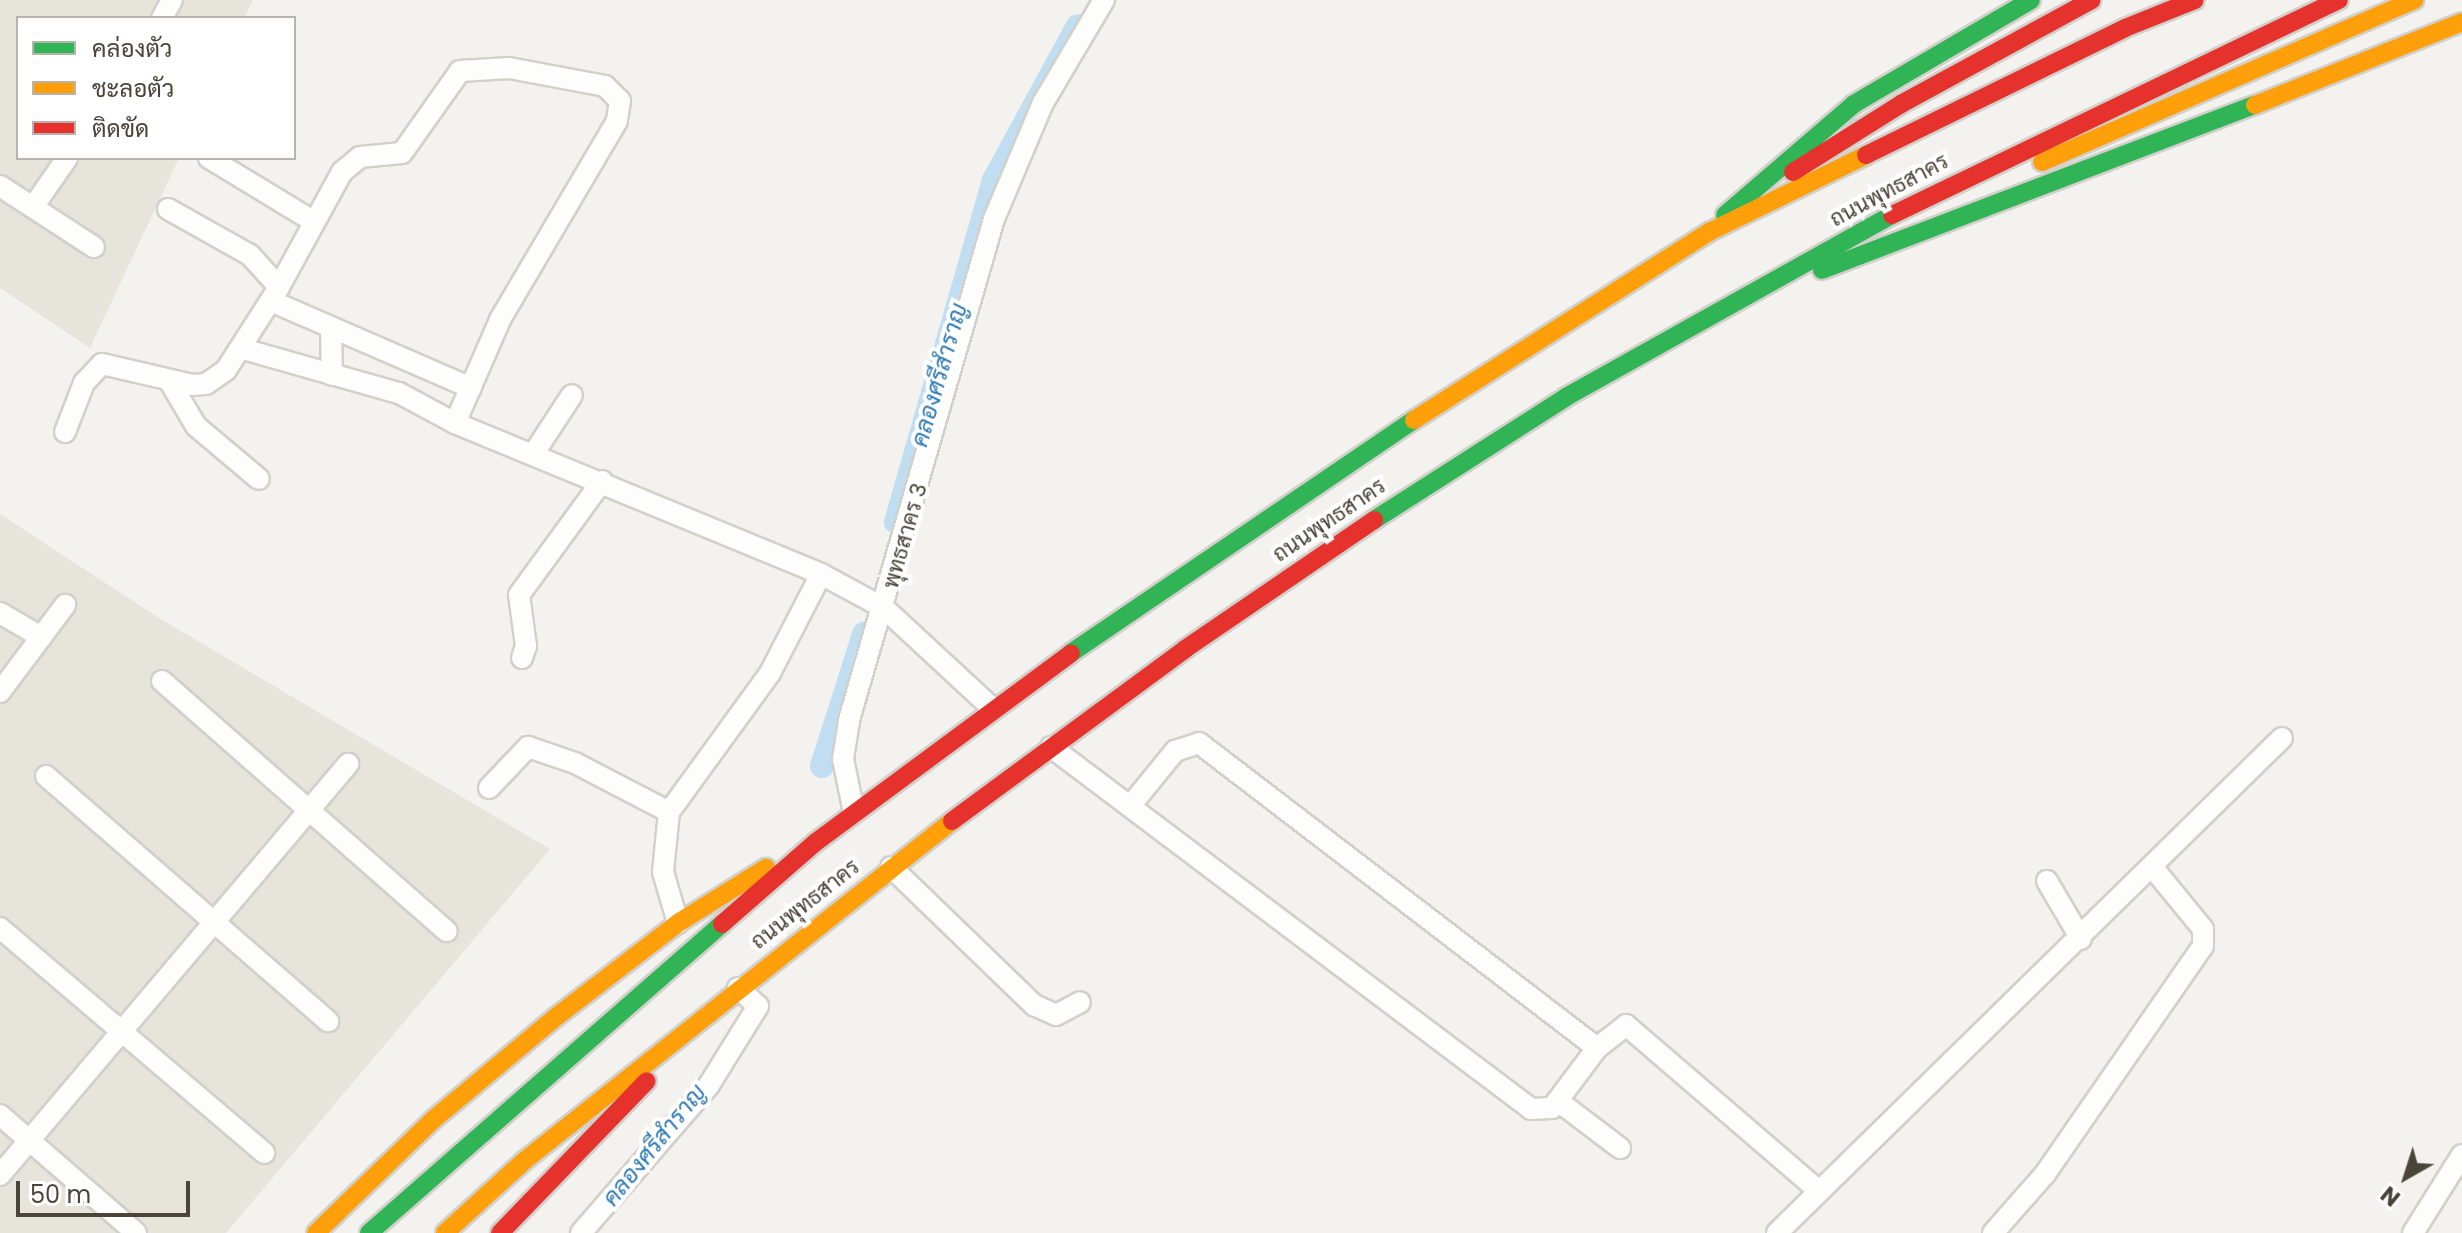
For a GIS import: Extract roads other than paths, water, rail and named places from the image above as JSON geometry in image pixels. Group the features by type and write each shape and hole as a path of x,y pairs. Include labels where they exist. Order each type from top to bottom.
{"main road":[{"path":"1709,232 1768,173 1854,104 2031,0"},
{"path":"1709,232 1901,104 2092,0"},
{"name":"ถนนพุทธสาคร","path":"369,1233 816,842 992,708 1328,474 1709,232 2125,28 2195,0"},
{"name":"ถนนพุทธสาคร","path":"445,1233 730,993 891,867 1307,562 1435,478 1740,299 2002,158 2339,0"},
{"path":"1740,299 2414,0"},
{"path":"1740,299 2078,176 2462,22"},
{"path":"316,1233 434,1119 678,923 816,842"},
{"path":"500,1233 730,993"}],"street":[{"name":"พุทธสาคร 3","path":"854,813 843,759 849,720 884,608 994,219 1043,103 1104,0"},
{"path":"65,432 84,383 102,364 170,382 206,384 243,349 313,221 351,160 402,153 460,71 509,68 605,86 620,101 617,121 500,320 455,423"},
{"path":"33,207 66,160"},
{"path":"212,160 313,221"},
{"path":"0,186 94,247"},
{"path":"168,209 250,255 275,294 331,330 471,388"},
{"path":"331,330 332,375"},
{"path":"243,349 399,393 455,423 602,481 821,574 884,608 992,708"},
{"path":"170,382 196,426 259,479"},
{"path":"534,453 572,395"},
{"path":"522,658 526,646 519,595 602,481"},
{"path":"678,923 663,872 669,812 770,673 821,574"},
{"path":"0,692 65,605"},
{"path":"0,613 41,637"},
{"path":"162,681 447,931"},
{"path":"1777,1233 2081,939 2282,738"},
{"path":"1131,805 1175,751 1199,743 1597,1048"},
{"path":"489,788 528,747 575,763 669,812"},
{"path":"1051,747 1531,1109 1545,1112 1558,1101 1597,1048 1620,1027 1633,1027 1819,1191"},
{"path":"0,1175 348,764"},
{"path":"46,776 328,1021"},
{"path":"891,867 1034,1005 1056,1015 1080,1002"},
{"path":"1993,1233 2045,1174 2203,946 2203,929 2153,868"},
{"path":"2047,881 2081,939"},
{"path":"0,928 264,1153"},
{"path":"581,1233 709,1085 758,1006 730,993"},
{"path":"1558,1101 1620,1148"},
{"path":"0,1115 136,1233"},
{"path":"2413,1233 2462,1155"}],"waterway":[{"name":"คลองศรีสำราญ","path":"896,522 994,180 1078,26"},
{"name":"คลองศรีสำราญ","path":"822,766 864,634"}]}
